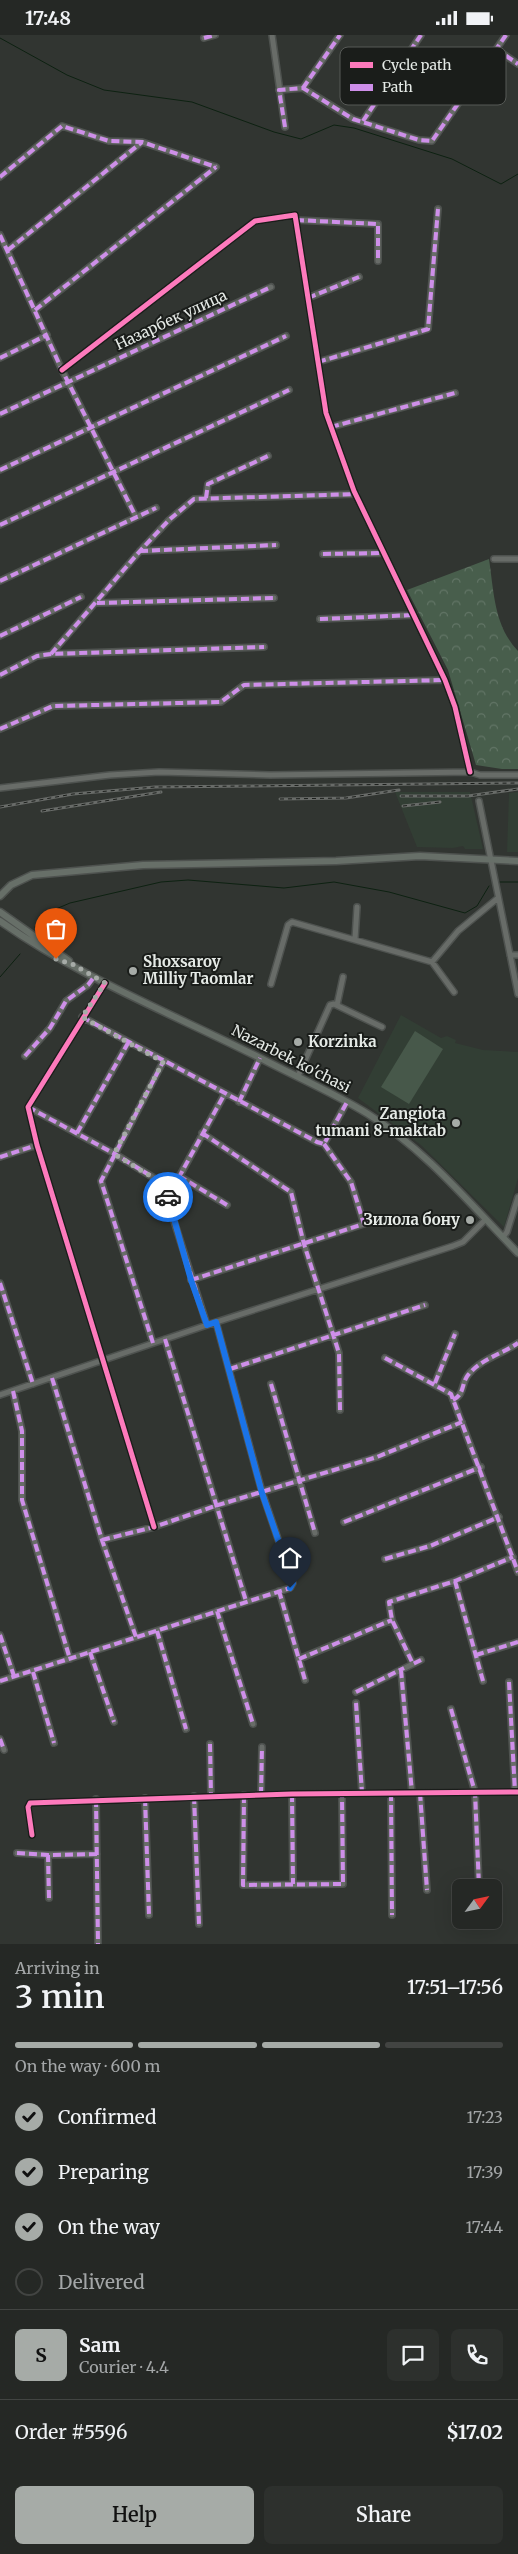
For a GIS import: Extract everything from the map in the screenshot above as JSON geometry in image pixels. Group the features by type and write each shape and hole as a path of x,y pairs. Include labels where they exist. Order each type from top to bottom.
{"main road":[{"path":"0,896 11,885 32,875 133,866 336,861 420,856 518,861"},
{"name":"Nazarbek ko'chasi","path":"0,912 72,964 94,977 298,1076 370,1115 415,1148 454,1184 518,1253"},
{"name":"Nazarbek ko'chasi","path":"0,921 56,959 72,964"}],"street":[{"path":"204,38 214,35"},
{"path":"272,35 285,127"},
{"path":"303,88 340,35"},
{"path":"414,47 422,35"},
{"path":"497,47 506,35"},
{"path":"506,56 518,64"},
{"path":"279,90 303,88 353,119 419,140 432,141 457,105"},
{"path":"363,121 374,105"},
{"path":"0,177 62,126 109,141 142,142 216,167 35,310"},
{"path":"8,250 142,142"},
{"path":"318,362 428,329 438,209"},
{"path":"62,370 255,221 295,215 326,413 356,495 445,680 456,707 470,772"},
{"path":"296,220 378,225 378,261"},
{"path":"0,235 62,370 70,382 136,517"},
{"path":"308,298 359,277"},
{"name":"Назарбек улица","path":"0,414 271,287"},
{"path":"0,358 47,335"},
{"path":"0,470 286,336"},
{"path":"0,525 289,391"},
{"path":"332,427 455,393"},
{"path":"206,498 208,485 268,456"},
{"path":"51,654 140,551 169,520 194,499 356,495"},
{"path":"0,581 156,508"},
{"path":"140,551 276,545"},
{"path":"323,554 384,553"},
{"path":"494,559 518,559"},
{"path":"0,636 81,597"},
{"path":"97,603 274,599"},
{"path":"320,619 414,615"},
{"path":"0,675 37,656 51,654 264,647"},
{"path":"0,729 53,706 221,701 244,685 445,680"},
{"path":"0,788 110,775 159,772 270,775 470,772 480,775 518,775"},
{"path":"479,801 518,994"},
{"path":"432,962 458,931 498,898"},
{"path":"355,939 357,907"},
{"path":"271,984 290,923 355,939 432,962 454,992"},
{"path":"510,955 518,955"},
{"path":"24,1056 50,1028 66,1001 88,985 94,977"},
{"path":"337,1005 343,977"},
{"path":"105,983 82,1017 28,1107 36,1145 154,1527"},
{"path":"298,1076 330,1005 337,1005 382,1027"},
{"path":"82,1017 224,1095 318,1142 324,1143 350,1182 364,1224"},
{"path":"77,1133 128,1043"},
{"path":"239,1102 260,1058"},
{"path":"153,1343 101,1181 163,1062"},
{"path":"207,1325 191,1280 167,1199 224,1095"},
{"path":"324,1143 347,1101"},
{"path":"28,1107 114,1154 172,1189"},
{"path":"202,1133 291,1192 304,1244 338,1353 340,1410"},
{"path":"0,1157 36,1145"},
{"path":"179,1176 227,1205"},
{"path":"502,1237 507,1232 518,1197"},
{"path":"0,1395 216,1322 458,1244 486,1219"},
{"path":"191,1280 376,1220"},
{"path":"0,1283 33,1384"},
{"path":"230,1369 333,1337 425,1305"},
{"path":"0,1681 33,1672 90,1651 290,1588 293,1583 262,1493 216,1322"},
{"path":"435,1383 455,1334"},
{"path":"165,1339 215,1506 246,1601"},
{"path":"453,1401 462,1394 468,1375 483,1361 518,1343"},
{"path":"385,1359 435,1383 451,1394 500,1517 518,1572"},
{"path":"52,1378 102,1540 136,1637"},
{"path":"271,1384 316,1533"},
{"path":"13,1391 22,1431 22,1500 70,1659"},
{"path":"102,1540 154,1527 215,1506 378,1457 462,1422"},
{"path":"344,1522 481,1467"},
{"path":"385,1559 430,1546 500,1517"},
{"path":"413,1663 392,1620 389,1602 455,1581 513,1557"},
{"path":"455,1581 483,1681"},
{"path":"279,1591 305,1680"},
{"path":"217,1611 252,1724"},
{"path":"299,1659 392,1620"},
{"path":"157,1631 186,1729"},
{"path":"0,1635 14,1676"},
{"path":"476,1655 518,1642"},
{"path":"90,1651 114,1722"},
{"path":"356,1691 421,1660"},
{"path":"401,1670 412,1793"},
{"path":"33,1672 54,1743"},
{"path":"32,1835 28,1807 30,1803 96,1799 244,1795 516,1792 509,1682"},
{"path":"356,1703 362,1793"},
{"path":"451,1709 475,1792 479,1879"},
{"path":"0,1739 4,1750"},
{"path":"210,1744 211,1796"},
{"path":"261,1795 262,1747"},
{"path":"391,1793 392,1915"},
{"path":"420,1793 427,1890"},
{"path":"292,1794 294,1884"},
{"path":"244,1795 243,1885 344,1884 342,1794"},
{"path":"194,1797 199,1924"},
{"path":"145,1798 149,1915"},
{"path":"96,1799 98,1944"},
{"path":"17,1853 48,1855 96,1854"},
{"path":"48,1855 49,1898"}],"shaded area":[{"path":"395,792 470,792 483,849 465,849 463,846 453,848 417,847"},
{"path":"518,792 518,852 507,852 509,793"},
{"name":"Zangiota tumani 8-maktab","path":"401,1015 441,1038 447,1036 456,1040 455,1043 483,1050 518,1052 518,1178 504,1227 421,1145 358,1098"},
{"path":"415,1031 443,1049 409,1104 381,1087"}],"green space":[{"path":"489,559 496,608 504,631 518,651 518,769 502,769 476,765 448,670 407,590"}],"waterway":[{"path":"0,38 67,75 104,90 192,102 274,132 301,139 334,125 354,128 452,159 501,184 518,174"},
{"path":"35,927 42,915 70,903 161,882 188,880 284,888 334,882 389,892 465,913 477,906 489,886"},
{"path":"500,882 518,882"},
{"path":"0,977 20,954"}],"railway":[{"path":"0,807 73,794 155,787 518,783"},
{"path":"401,796 468,796 518,789"},
{"path":"280,799 346,798 399,790"},
{"path":"42,811 161,792"},
{"path":"403,806 440,802"}],"marked path":[{"path":"204,38 215,35"},
{"path":"303,88 340,35"},
{"path":"413,47 421,35"},
{"path":"498,47 506,35"},
{"path":"506,56 518,64"},
{"path":"285,127 279,90 303,88 353,119 419,140 432,141 457,105"},
{"path":"363,121 374,105"},
{"path":"0,177 62,126 109,141 142,142 216,167"},
{"path":"8,250 142,142"},
{"path":"35,310 216,167"},
{"path":"318,362 428,329 438,209"},
{"path":"296,220 378,224 378,261"},
{"path":"0,235 62,370 136,517"},
{"path":"308,298 359,277"},
{"path":"0,414 271,287"},
{"path":"0,358 47,335"},
{"path":"0,470 286,336"},
{"path":"0,525 289,390"},
{"path":"331,427 455,393"},
{"path":"206,498 208,484 268,456"},
{"path":"51,654 140,551 169,520 194,499 356,494"},
{"path":"0,581 156,508"},
{"path":"140,551 276,545"},
{"path":"323,554 384,553"},
{"path":"0,636 81,597"},
{"path":"97,603 274,598"},
{"path":"320,619 414,615"},
{"path":"0,675 37,656 51,654 264,647"},
{"path":"0,729 53,706 221,702 244,685 445,680"},
{"path":"25,1056 50,1028 66,1001 88,985 94,977"},
{"path":"82,1017 317,1142 324,1144 347,1102"},
{"path":"77,1133 128,1043"},
{"path":"239,1102 260,1058"},
{"path":"153,1343 101,1181 163,1062"},
{"path":"207,1325 167,1199 224,1095"},
{"path":"28,1107 115,1154 172,1189"},
{"path":"202,1133 291,1192 304,1244 339,1353 340,1410"},
{"path":"324,1144 351,1182 364,1224"},
{"path":"0,1157 37,1145"},
{"path":"179,1176 227,1205"},
{"path":"191,1280 376,1220"},
{"path":"0,1283 33,1384"},
{"path":"230,1369 425,1305"},
{"path":"0,1681 290,1588 293,1583 262,1492 216,1322"},
{"path":"435,1383 455,1334"},
{"path":"165,1339 246,1601"},
{"path":"453,1400 461,1392 466,1378 473,1369 518,1343"},
{"path":"385,1358 451,1394 518,1572"},
{"path":"52,1378 102,1540 136,1637"},
{"path":"271,1384 315,1533"},
{"path":"13,1391 22,1431 22,1500 70,1659"},
{"path":"102,1540 154,1527 215,1506 377,1457 462,1422"},
{"path":"344,1522 481,1467"},
{"path":"385,1559 430,1546 499,1517"},
{"path":"421,1660 413,1664 392,1620 389,1602 455,1581 513,1557"},
{"path":"455,1581 483,1681"},
{"path":"279,1591 305,1680"},
{"path":"217,1611 253,1724"},
{"path":"299,1659 392,1620"},
{"path":"157,1631 186,1729"},
{"path":"0,1635 14,1676"},
{"path":"476,1655 518,1642"},
{"path":"90,1652 114,1722"},
{"path":"356,1692 404,1668"},
{"path":"401,1670 412,1793"},
{"path":"33,1672 54,1743"},
{"path":"509,1682 515,1792"},
{"path":"356,1703 362,1793"},
{"path":"451,1709 475,1792 479,1879"},
{"path":"0,1739 4,1750"},
{"path":"210,1744 211,1796"},
{"path":"261,1795 262,1747"},
{"path":"391,1793 392,1915"},
{"path":"420,1793 427,1890"},
{"path":"292,1794 293,1884"},
{"path":"244,1795 243,1885 343,1884 342,1794"},
{"path":"194,1796 199,1924"},
{"path":"145,1798 149,1915"},
{"path":"96,1799 98,1944"},
{"path":"17,1853 48,1855"},
{"path":"49,1898 48,1855 97,1854"}],"cycle path":[{"path":"62,370 255,221 295,215 326,413 354,491 445,680 455,707 470,772"},
{"path":"105,983 28,1107 37,1145 154,1527"},
{"path":"32,1835 28,1807 30,1803 292,1794 518,1792"}],"way so far":[{"path":"56,959 72,964 105,983 82,1017 163,1062 114,1154 172,1189 168,1197"}],"place":[{"name":"Shoxsaroy Milliy Taomlar","path":"133,971"},
{"name":"Korzinka","path":"298,1042"},
{"name":"Zangiota tumani 8-maktab","path":"456,1123"},
{"name":"Зилола бону","path":"470,1220"}],"route":[{"path":"168,1197 191,1280 207,1325 216,1322 262,1493 293,1583 290,1588"}]}
